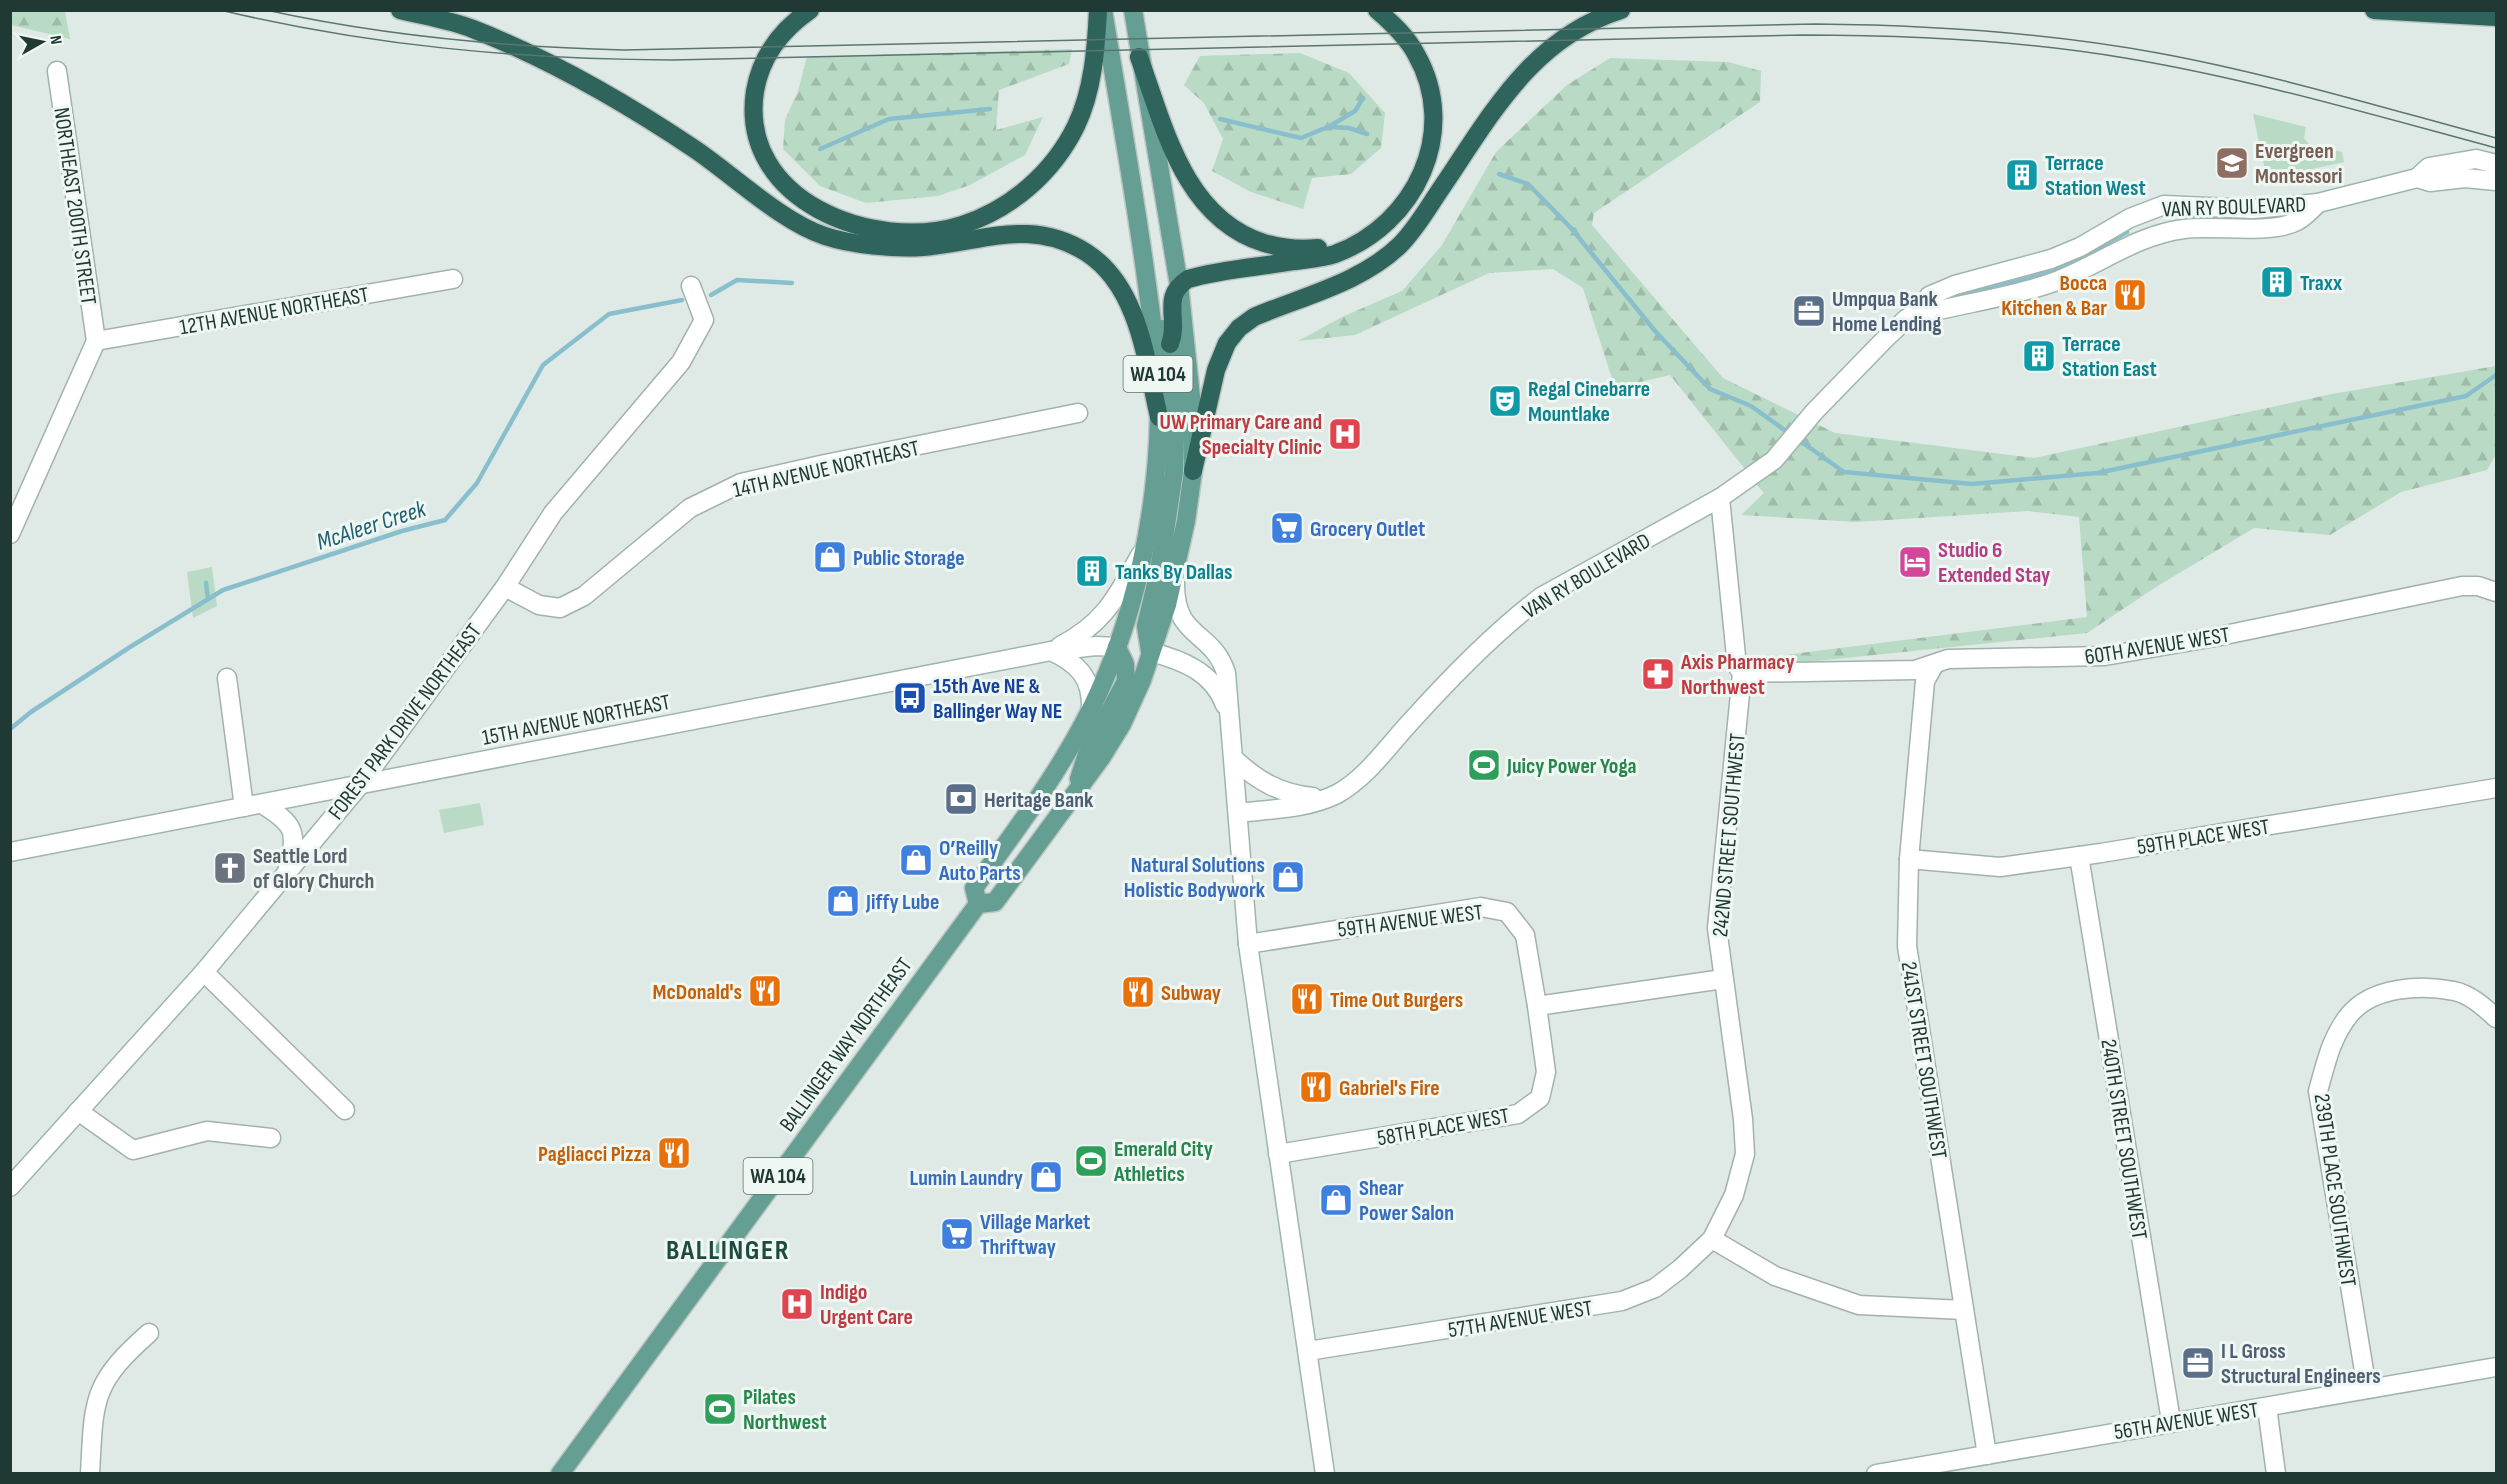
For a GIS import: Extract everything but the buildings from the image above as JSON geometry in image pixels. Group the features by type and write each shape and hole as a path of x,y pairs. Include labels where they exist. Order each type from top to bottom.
{"highway":[{"path":"400,10 471,28 554,65 640,112 786,216 824,236 861,243 920,247 1013,233 1033,233 1077,247 1106,269 1125,297 1139,333 1159,417"},
{"path":"810,10 786,28 762,65 755,90 754,115 762,150 781,180 793,192 824,213 874,230 909,233 944,229 981,218 1004,206 1026,190 1053,162 1076,126 1086,102 1098,10"},
{"path":"1170,344 1175,332 1171,303 1173,293 1179,285 1198,276 1334,254 1380,228 1400,210 1415,190 1426,167 1433,140 1432,93 1416,52 1398,29 1377,10"},
{"path":"1193,471 1216,370 1227,343 1239,328 1254,317 1358,275 1389,255 1412,231 1524,71 1558,41 1581,26 1621,10"},
{"path":"2374,10 2496,17"},
{"path":"1139,57 1184,174 1205,205 1228,225 1257,240 1292,249 1331,246 1380,228"}],"main road":[{"name":"WA 104","path":"1103,10 1135,201 1155,340 1159,417 1154,484 1144,547 1128,616 1117,646"},
{"name":"WA 104","path":"1133,10 1139,57 1179,285 1191,397 1193,471 1186,521 1175,574 1151,652"},
{"path":"1135,201 1152,247 1164,333 1170,344 1175,406 1174,472 1161,561 1146,626 1146,637 1151,652"},
{"path":"1074,795 1087,754 1125,681 1125,664 1117,646"},
{"name":"15TH AVENUE NORTHEAST","path":"1117,646 1151,652"},
{"name":"BALLINGER WAY NORTHEAST","path":"978,904 974,888 1043,792 1091,708 1117,646"},
{"name":"BALLINGER WAY NORTHEAST","path":"560,1473 978,904 995,902 1074,795 1122,724 1142,680 1151,652"}],"street":[{"name":"NORTHEAST 200TH STREET","path":"57,71 96,341"},
{"name":"VAN RY BOULEVARD","path":"1238,813 1299,806 1327,798 1360,777 1433,697 1516,616 1542,597 1720,498 1774,460 1806,420 1885,339 1906,319 1923,308 1929,296 1954,285 2051,259 2080,247 2130,218 2164,205 2185,204 2253,209 2318,203 2417,178 2428,167 2476,159 2496,164"},
{"name":"VAN RY BOULEVARD","path":"2417,178 2430,182 2464,178 2496,181"},
{"name":"VAN RY BOULEVARD","path":"1923,308 1935,311 2053,282 2095,264 2134,242 2163,232 2196,228 2261,229 2296,221 2318,203"},
{"name":"12TH AVENUE NORTHEAST","path":"96,341 453,279"},
{"name":"FOREST PARK DRIVE NORTHEAST","path":"10,1187 204,972 359,786 505,587 553,513 681,362 704,320 691,286"},
{"path":"10,534 96,341"},
{"name":"14TH AVENUE NORTHEAST","path":"505,587 539,605 560,608 584,596 690,508 741,483 1078,413"},
{"name":"242ND STREET SOUTHWEST","path":"1712,1239 1734,1195 1745,1154 1743,1119 1717,928 1742,673 1737,666 1720,498"},
{"path":"1051,651 1075,639 1097,622 1117,596 1144,547"},
{"path":"1175,574 1175,595 1180,616 1192,632 1212,648 1221,659 1226,673 1248,944 1325,1473"},
{"name":"60TH AVENUE WEST","path":"1742,673 1915,670 1948,659 2105,656 2215,638 2462,586 2478,586 2496,592"},
{"name":"15TH AVENUE NORTHEAST","path":"10,852 1051,651 1117,646"},
{"path":"1051,651 1070,660 1080,669 1087,682 1091,708"},
{"path":"1151,652 1184,663 1208,677 1222,696 1228,715"},
{"name":"241ST STREET SOUTHWEST","path":"1934,665 1925,681 1909,859 1907,946 1987,1455"},
{"path":"228,678 253,805 282,816 291,829 295,845 286,874"},
{"path":"1234,759 1257,778 1279,791 1295,796 1327,798"},
{"name":"59TH PLACE WEST","path":"1909,859 2000,867 2496,788"},
{"name":"240TH STREET SOUTHWEST","path":"2079,856 2171,1421"},
{"name":"59TH AVENUE WEST","path":"1248,944 1481,907 1507,912 1525,935 1537,1006"},
{"path":"204,972 345,1110"},
{"path":"1537,1006 1723,979"},
{"name":"239TH PLACE SOUTHWEST","path":"2367,1389 2318,1090 2330,1046 2351,1013 2379,994 2420,988 2456,991 2484,1006 2496,1018"},
{"name":"58TH PLACE WEST","path":"1278,1154 1518,1114 1540,1098 1546,1072 1537,1006"},
{"path":"78,1111 133,1150 207,1131 271,1138"},
{"path":"1712,1239 1775,1276 1859,1305 1964,1310"},
{"name":"57TH AVENUE WEST","path":"1308,1351 1622,1301 1654,1288 1680,1269 1712,1239"},
{"path":"90,1473 93,1410 105,1378 126,1353 149,1333"},
{"name":"56TH AVENUE WEST","path":"1876,1473 2496,1367"},
{"path":"2267,1407 2276,1473"}],"green space":[{"path":"11,10 65,11 70,39 11,25"},
{"path":"1072,49 1069,64 999,90 996,130 1043,117 1025,155 970,185 938,196 866,203 820,186 783,149 785,120 798,91 807,57"},
{"path":"1300,53 1349,73 1385,113 1381,148 1351,174 1312,178 1303,209 1251,192 1212,171 1223,139 1204,103 1184,85 1200,56"},
{"path":"1610,58 1728,62 1761,71 1760,102 1594,213 1592,225 1723,378 1835,433 2034,458 2332,394 2496,366 2496,455 2487,470 2401,492 2330,535 2254,528 2156,587 2087,633 1759,667 1759,658 2087,617 2079,517 2028,511 1856,522 1741,515 1764,493 1670,375 1615,388 1583,288 1553,269 1489,273 1355,335 1298,341 1342,317 1402,291 1442,245 1496,152 1567,85"},
{"path":"2253,114 2306,127 2304,138 2309,144 2342,152 2344,162 2267,179"},
{"path":"212,567 217,606 193,618 187,572"},
{"path":"480,803 484,825 444,833 439,810"}],"waterway":[{"name":"McAleer Creek","path":"1220,119 1301,138 1330,126 1355,111 1363,98"},
{"name":"McAleer Creek","path":"820,149 889,119 990,109"},
{"path":"1332,127 1349,128 1367,134"},
{"path":"1499,174 1528,184 1571,228 1655,331 1710,389 1751,406 1790,434"},
{"path":"2187,218 2256,218"},
{"path":"1950,296 2015,282 2048,272 2082,257 2127,232"},
{"name":"McAleer Creek","path":"711,295 737,280 792,283"},
{"name":"McAleer Creek","path":"10,729 31,712 130,647 223,590 402,531 445,520 477,483 543,365 609,314 682,300"},
{"path":"1796,438 1844,472 1972,484 2097,473 2466,396 2496,375"},
{"path":"206,583 208,599"}],"tram line":[{"path":"220,10 333,33 444,48 557,57 672,60 1803,35 1965,40 2085,52 2219,76 2312,98 2496,148"},
{"path":"266,10 355,27 444,39 624,50 1815,24 1944,28 2072,40 2201,61 2328,92 2496,138"}],"place":[{"name":"Evergreen Montessori","path":"2232,163"},
{"name":"Terrace Station West","path":"2022,175"},
{"name":"Traxx","path":"2277,282"},
{"name":"Bocca Kitchen & Bar","path":"2130,295"},
{"name":"Umpqua Bank Home Lending","path":"1809,311"},
{"name":"Terrace Station East","path":"2039,356"},
{"name":"Regal Cinebarre Mountlake","path":"1505,401"},
{"name":"UW Primary Care and Specialty Clinic","path":"1345,434"},
{"name":"Grocery Outlet","path":"1287,528"},
{"name":"Public Storage","path":"830,557"},
{"name":"Studio 6 Extended Stay","path":"1915,562"},
{"name":"Tanks By Dallas","path":"1092,571"},
{"name":"Axis Pharmacy Northwest","path":"1658,674"},
{"name":"15th Ave NE & Ballinger Way NE","path":"910,698"},
{"name":"Juicy Power Yoga","path":"1484,765"},
{"name":"Heritage Bank","path":"961,799"},
{"name":"O’Reilly Auto Parts","path":"916,860"},
{"name":"Seattle Lord of Glory Church","path":"230,868"},
{"name":"Natural Solutions Holistic Bodywork","path":"1288,877"},
{"name":"Jiffy Lube","path":"843,901"},
{"name":"McDonald's","path":"765,991"},
{"name":"Subway","path":"1138,992"},
{"name":"Time Out Burgers","path":"1307,999"},
{"name":"Gabriel's Fire","path":"1316,1087"},
{"name":"Pagliacci Pizza","path":"674,1153"},
{"name":"Emerald City Athletics","path":"1091,1161"},
{"name":"Lumin Laundry","path":"1046,1177"},
{"name":"Shear Power Salon","path":"1336,1200"},
{"name":"Village Market Thriftway","path":"957,1234"},
{"name":"Indigo Urgent Care","path":"797,1304"},
{"name":"I L Gross Structural Engineers","path":"2198,1363"},
{"name":"Pilates Northwest","path":"720,1409"}],"district":[{"name":"BALLINGER","path":"728,1249"}]}
